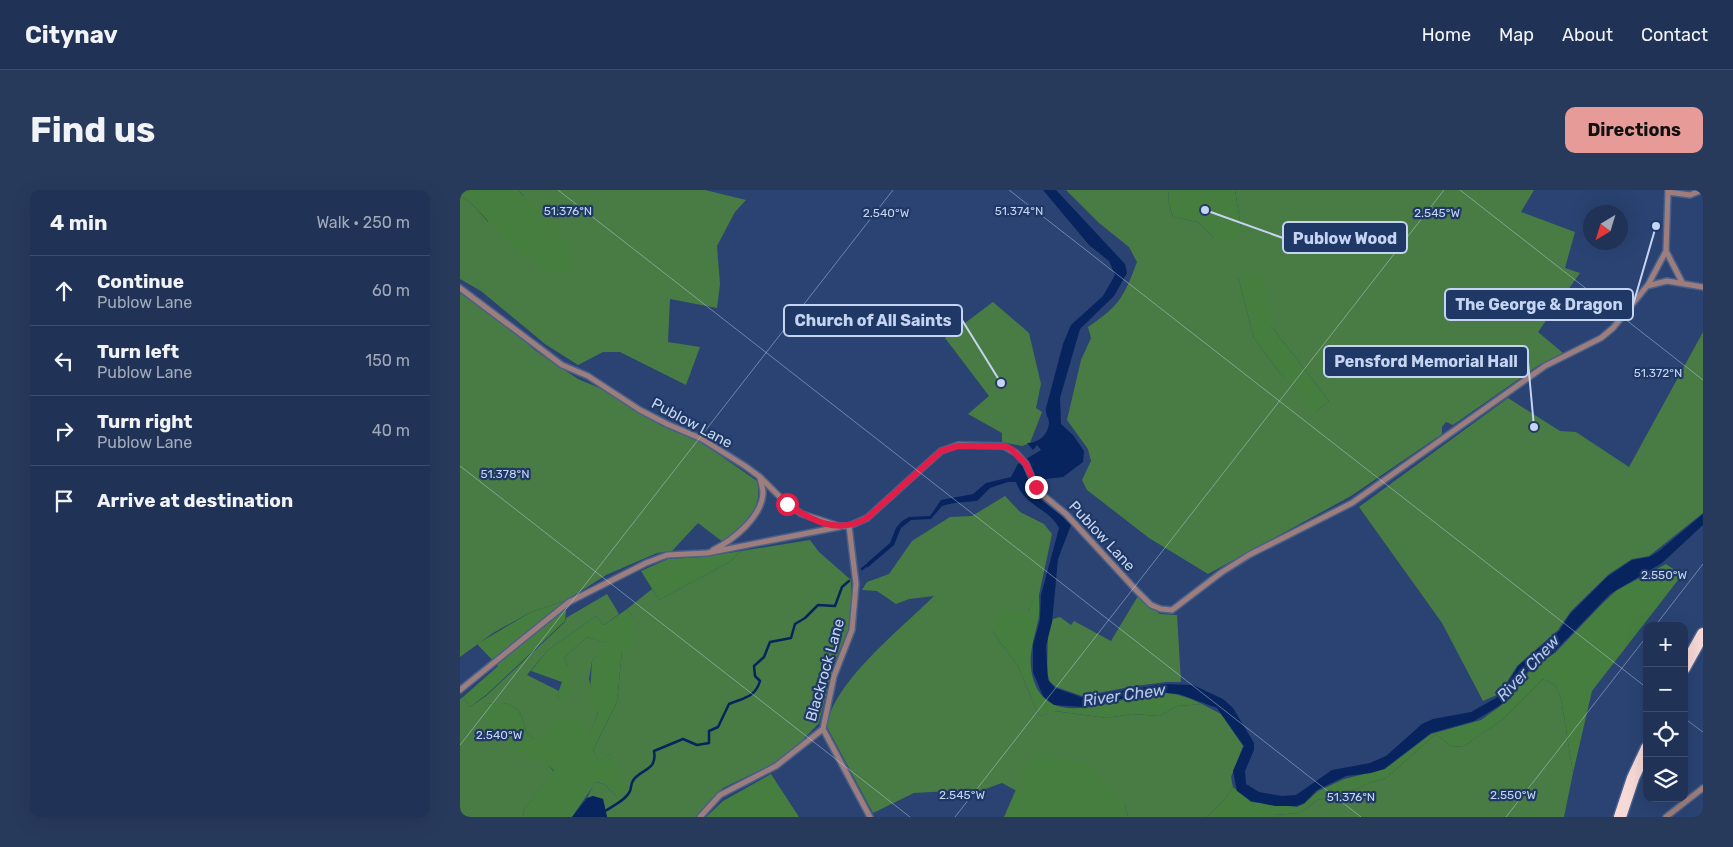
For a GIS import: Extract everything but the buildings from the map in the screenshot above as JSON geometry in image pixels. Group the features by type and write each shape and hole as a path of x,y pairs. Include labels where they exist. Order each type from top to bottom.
{"highway":[{"path":"1685,667 1703,634"},
{"path":"1620,817 1633,778 1643,757"}],"street":[{"path":"1682,282 1666,251 1668,191 1690,194 1702,190"},
{"name":"Publow Lane","path":"460,288 562,364 588,376 667,424 702,439 760,478 787,504 802,514 839,526 849,526 867,518 941,451 958,446 1004,446 1016,453 1026,464 1036,487 1066,514 1151,605 1161,609 1172,610 1222,572 1249,555 1352,503 1545,366 1600,338 1613,328 1648,286 1666,251"},
{"path":"1648,286 1667,282 1682,282 1703,287"},
{"path":"707,553 739,534 750,520 763,494 760,478"},
{"path":"460,690 569,602 607,581 667,555 707,553 832,530 839,526"},
{"name":"Blackrock Lane","path":"700,817 720,795 776,766 823,729 834,676 852,630 856,584 849,526"},
{"path":"823,729 870,817"},
{"path":"1666,817 1703,788"}],"green space":[{"path":"460,190 518,190 562,234 572,256 574,270 555,274 514,249 472,204 460,196"},
{"path":"518,190 705,190 746,200 735,212 717,246 720,284 717,308 670,299 668,342 700,347 686,385 620,352 603,352 578,365 545,344 481,291 460,279 460,196 472,204 488,222 524,196"},
{"path":"1066,190 1168,190 1169,204 1173,217 1198,222 1214,238 1241,227 1235,190 1534,190 1521,212 1575,232 1565,268 1580,273 1538,332 1563,353 1539,365 1453,425 1446,422 1442,427 1442,434 1351,496 1208,574 1149,538 1087,490 1082,480 1091,461 1088,449 1067,420 1081,360 1091,338 1088,327 1107,313 1119,300 1137,262 1129,247 1099,223","holes":["1238,277 1271,303 1271,326 1329,401 1315,412 1280,373 1254,338"]},
{"path":"1168,190 1235,190 1241,227 1234,243 1214,238 1198,222 1173,217 1169,204"},
{"path":"1253,272 1261,276 1271,303 1271,326 1329,401 1314,413 1280,373 1254,338 1238,277"},
{"path":"460,293 500,320 536,351 578,379 609,392 662,426 701,442 757,481 758,500 745,524 723,542 698,523 672,551 657,553 606,575 567,600 531,612 493,633 460,657"},
{"path":"993,302 1029,333 1041,384 1036,408 1042,412 1030,443 1022,446 1002,442 1002,433 968,414 989,396 945,338"},
{"path":"1703,332 1703,513 1649,556 1632,559 1609,574 1571,611 1558,630 1517,666 1499,694 1483,701 1442,623 1359,507 1508,398 1560,431 1576,432 1629,467"},
{"path":"1005,496 1020,512 1044,524 1052,534 1039,595 1035,596 1028,612 992,631 1018,666 1039,716 1054,711 1107,718 1132,714 1160,716 1177,706 1202,704 1221,714 1243,746 1231,777 1233,787 1224,800 1207,817 1128,817 1125,805 1019,786 1017,791 1002,783 968,795 950,791 914,793 873,813 827,727 831,710 854,675 870,657 934,596 909,599 896,604 877,591 862,590 867,582 889,574 912,541 950,517 972,516"},
{"path":"810,540 819,552 851,580 852,616 849,630 833,665 819,723 795,748 773,764 723,788 696,817 607,817 603,799 593,796 587,798 595,782 604,784 616,796 609,754 599,762 593,750 617,702 622,651 633,617 627,609 652,589 659,600 731,561 741,551"},
{"path":"741,551 731,561 659,600 641,571 668,559 702,557"},
{"path":"1666,564 1682,575 1646,622 1643,622 1643,625 1592,691 1573,773 1561,698 1555,685 1543,679 1502,720 1464,746 1452,747 1436,734 1386,778 1369,783 1342,796 1317,800 1300,813 1274,815 1276,817 1207,817 1224,800 1233,787 1251,802 1297,807 1304,804 1318,791 1344,779 1385,769 1431,734 1481,720 1510,699 1530,670 1555,653 1617,590"},
{"path":"607,594 619,614 604,625 596,616 548,650 527,675 559,691 557,696 562,702 568,666 564,658 587,637 607,643 592,661 589,679 598,712 590,734 534,739 526,732 522,717 514,707 503,703 486,704 519,753 546,762 554,772 523,811 524,817 460,817 460,699 463,697 470,707 486,696 565,622 566,618"},
{"path":"1035,595 1039,595 1039,611 1032,647 1032,674 1039,692 1051,703 1066,708 1083,708 1154,693 1166,693 1178,695 1202,704 1177,706 1160,716 1132,714 1107,718 1055,711 1039,716 1018,666 992,631 998,610 1028,612"},
{"path":"1138,596 1160,614 1177,615 1181,682 1135,686 1082,696 1056,687 1050,682 1047,673 1048,634 1053,619 1060,617 1071,625 1074,621 1111,641"},
{"path":"567,600 565,621 486,695 470,707 463,697 498,666 477,644 531,612"},
{"path":"627,609 633,617 633,646 622,651 617,702 593,750 599,761 609,754 621,773 626,790 616,796 604,784 596,782 572,817 524,817 523,811 554,771 545,763 524,756 513,749 480,712 486,704 503,703 514,707 522,717 526,732 534,739 543,737 550,724 570,717 584,724 590,733 598,712 589,706 592,661 606,643 587,637 564,658 568,666 572,689 562,703 557,696 562,682 531,671 548,650 596,616 604,625"},
{"path":"1543,679 1555,685 1561,698 1573,773 1564,817 1276,817 1273,815 1300,813 1317,800 1342,796 1369,783 1386,778 1436,734 1452,747 1464,746 1502,720"},
{"path":"1031,755 1090,764 1125,805 1128,817 1004,817"},
{"path":"771,774 799,817 706,817 723,801"}],"water":[{"name":"River Chew","path":"1043,190 1056,190 1125,264 1127,273 1114,296 1080,329 1060,398 1061,424 1073,435 1084,451 1083,462 1063,477 1028,481 1035,494 1071,525 1058,559 1052,622 1046,646 1048,680 1055,688 1081,697 1165,684 1193,685 1223,699 1233,708 1254,743 1254,750 1245,771 1246,784 1259,792 1282,796 1296,795 1332,770 1370,763 1386,756 1422,724 1433,719 1471,712 1496,698 1505,688 1518,666 1559,631 1570,614 1607,577 1632,560 1649,557 1659,551 1703,514 1703,525 1662,563 1610,594 1553,653 1529,669 1508,698 1499,706 1474,721 1431,733 1384,769 1371,773 1346,776 1317,790 1304,803 1296,806 1275,806 1251,801 1237,791 1233,771 1244,746 1217,708 1179,694 1153,692 1084,707 1054,705 1043,696 1033,672 1033,645 1040,620 1041,595 1059,528 1055,521 1025,497 1016,482 1008,482 990,488 977,501 942,506 931,519 911,520 901,528 894,545 867,568 867,563 890,543 896,528 902,521 909,517 930,516 941,500 973,494 986,483 1011,477 1018,464 1041,450 1037,445 1033,450 1027,443 1039,440 1047,431 1049,423 1046,408 1063,344 1071,325 1103,296 1115,275 1109,261 1089,245"},
{"path":"593,796 603,799 607,817 572,817 587,798"}],"waterway":[{"path":"862,569 867,565"},
{"path":"605,811 626,797 634,779 650,767 654,761 654,751 683,739 697,745 709,743 709,731 718,727 729,704 748,697 758,687 760,681 755,676 754,666 764,657 770,642 791,638 795,624 805,618 818,605 835,606 842,587 849,581"}],"place":[{"name":"Publow Wood","path":"1205,210"},
{"name":"The George & Dragon","path":"1656,226"},
{"name":"Church of All Saints","path":"1001,383"},
{"name":"Pensford Memorial Hall","path":"1534,427"}],"route":[{"path":"787,504 802,514 822,522 839,526 857,524 867,518 941,451 958,446 971,445 1004,446 1011,449 1026,464 1036,487"}]}
